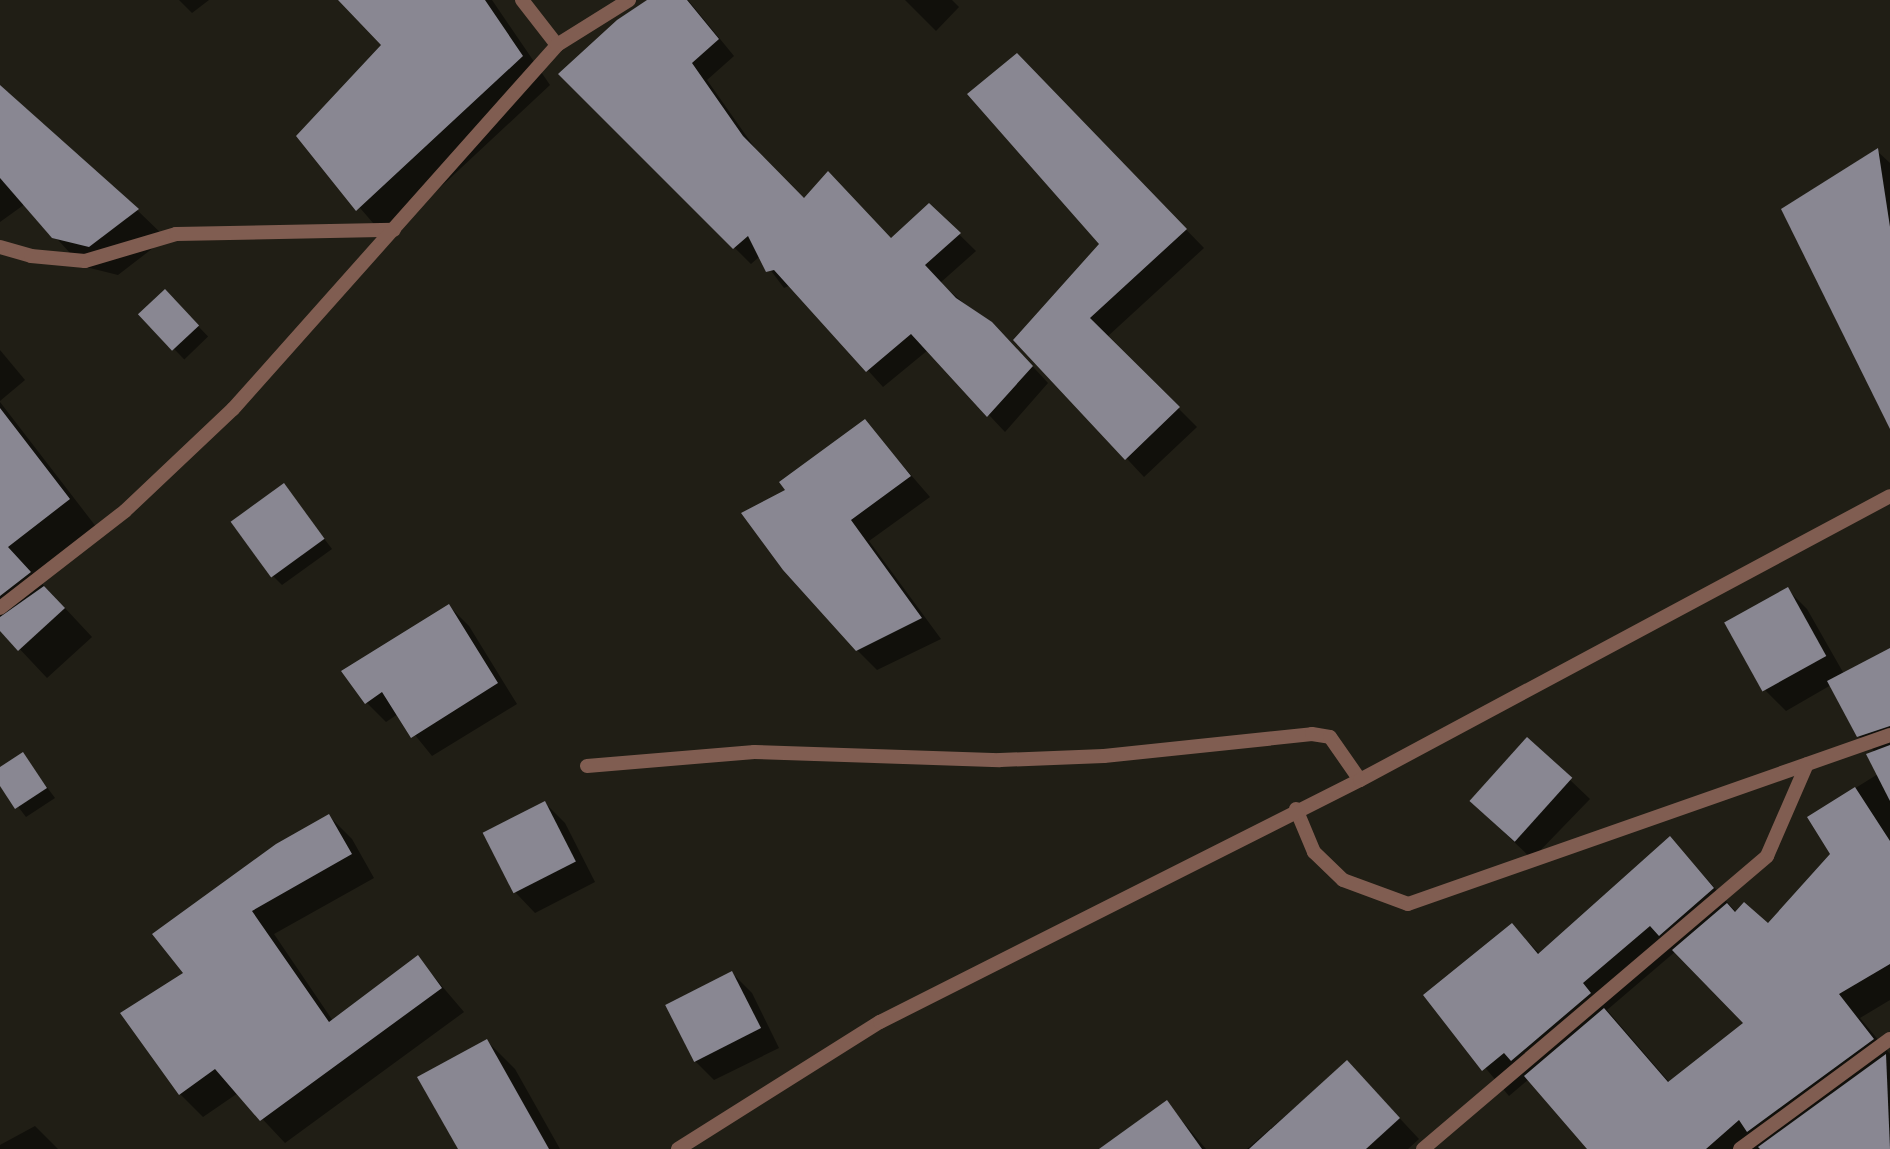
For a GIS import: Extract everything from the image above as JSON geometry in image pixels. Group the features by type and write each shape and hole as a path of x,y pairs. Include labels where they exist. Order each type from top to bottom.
{"street":[{"path":"522,0 556,45"},
{"path":"0,608 125,510 233,409 556,45 629,0"},
{"path":"0,247 31,256 85,261 176,234 394,230"},
{"path":"678,1149 880,1022 1296,809 1360,780 1890,496"},
{"path":"587,766 754,752 1000,760 1104,756 1312,734 1330,737 1360,780"},
{"path":"1296,809 1314,852 1343,880 1408,904 1890,735"},
{"path":"1423,1149 1767,856 1807,764"},
{"path":"1740,1149 1890,1039"}],"building":[{"path":"338,0 485,0 523,56 356,211 296,136 381,45"},
{"path":"647,0 687,0 719,39 692,63 743,136 804,198 828,171 891,238 929,203 961,233 925,265 956,298 992,322 1033,366 987,417 911,334 866,372 774,270 766,272 748,236 733,249 558,74 617,20"},
{"path":"1017,53 1187,229 1090,318 1180,407 1125,460 1013,340 1099,244 967,94"},
{"path":"0,85 139,209 89,247 52,238 0,178"},
{"path":"1878,148 1890,227 1890,429 1781,209"},
{"path":"165,289 199,326 172,351 138,314"},
{"path":"0,408 70,499 8,547 31,572 0,596"},
{"path":"865,419 911,476 851,520 922,618 856,651 783,570 741,513 785,490 779,482"},
{"path":"284,483 325,539 271,578 231,522"},
{"path":"44,586 65,608 18,651 0,631 0,617"},
{"path":"1788,587 1826,656 1762,691 1724,622"},
{"path":"449,604 498,683 411,738 382,692 365,704 341,671"},
{"path":"1890,648 1890,726 1857,737 1827,681"},
{"path":"1527,737 1572,778 1515,842 1469,801"},
{"path":"1890,745 1890,801 1866,754"},
{"path":"23,752 47,788 15,809 0,786 0,767"},
{"path":"1855,787 1890,841 1890,964 1839,994 1874,1039 1747,1132 1739,1120 1706,1149 1587,1149 1524,1076 1604,1008 1668,1082 1743,1023 1672,950 1727,903 1735,912 1744,902 1768,923 1830,854 1807,817"},
{"path":"545,801 576,862 514,893 483,833"},
{"path":"329,814 352,854 252,911 329,1022 418,955 442,988 260,1121 215,1069 179,1095 120,1013 183,973 152,934 276,844"},
{"path":"1670,836 1714,888 1659,936 1650,926 1583,983 1591,993 1511,1061 1504,1053 1482,1071 1423,995 1512,923 1538,954"},
{"path":"732,971 761,1028 694,1062 665,1005"},
{"path":"487,1039 549,1149 458,1149 417,1077"},
{"path":"1886,1054 1890,1149 1758,1147"},
{"path":"1347,1060 1400,1118 1366,1149 1249,1149"},
{"path":"1167,1100 1202,1149 1099,1149"}]}
